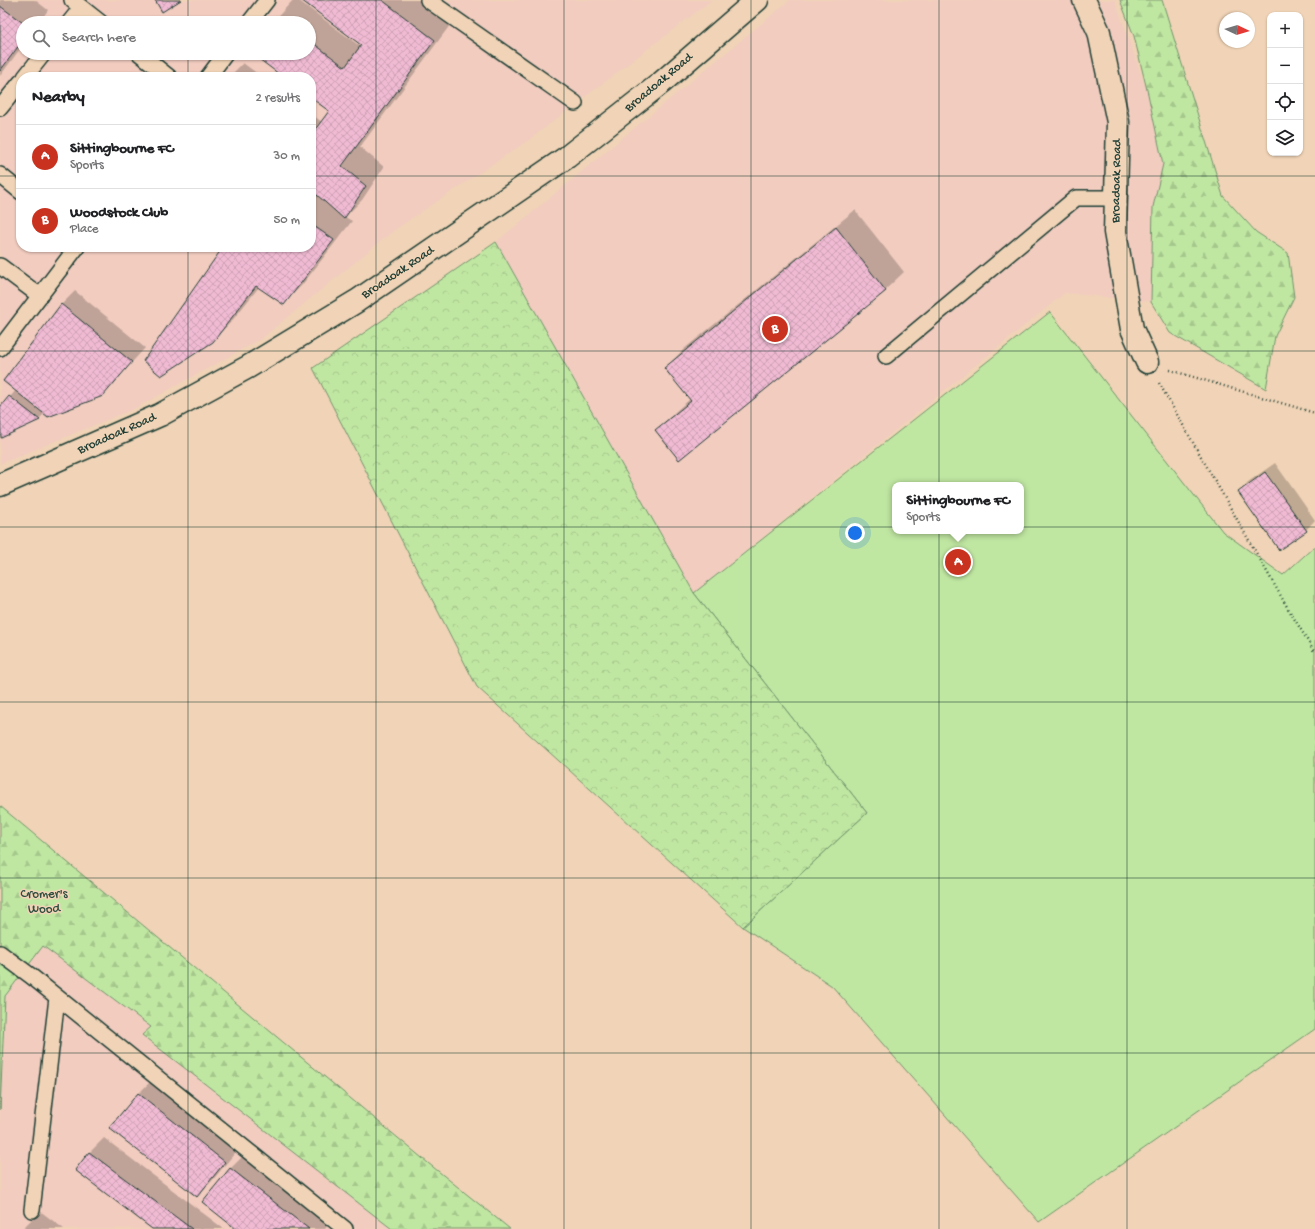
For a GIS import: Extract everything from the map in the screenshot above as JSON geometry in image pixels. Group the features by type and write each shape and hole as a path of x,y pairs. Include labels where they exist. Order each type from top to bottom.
{"street":[{"name":"Broadoak Road","path":"0,485 160,415 248,367 357,301 568,157 661,83 757,0"},
{"name":"Broadoak Road","path":"1084,0 1099,32 1118,122 1116,232 1132,329 1147,362"}],"lane":[{"path":"254,16 267,0"},
{"path":"428,0 575,103"},
{"path":"72,16 76,4 92,16"},
{"path":"29,72 38,60"},
{"path":"148,60 163,72"},
{"path":"212,72 221,60"},
{"path":"0,108 16,88"},
{"path":"0,176 16,188"},
{"path":"886,356 1076,198 1116,198"},
{"path":"0,348 73,252"},
{"path":"0,266 40,296"},
{"path":"0,953 344,1229"},
{"path":"32,1210 57,998"}],"path":[{"path":"1147,362 1198,379 1315,413"},
{"path":"1147,362 1315,653"}],"shaded area":[{"path":"0,0 712,0 529,140 396,229 261,339 136,408 0,464"},
{"path":"790,0 1115,0 1148,94 1163,164 1151,302 1065,293 694,593 496,242"},
{"path":"43,946 151,1027 142,1035 392,1229 0,1229 0,1110 5,996"}],"green space":[{"path":"1120,0 1162,0 1223,196 1256,232 1288,253 1294,297 1275,336 1266,389 1170,333 1151,302 1153,207 1163,164 1134,36"},
{"path":"496,242 694,593 867,813 743,927 477,687 313,368"},
{"path":"1050,312 1223,532 1283,575 1315,546 1315,1029 1039,1222 832,986 743,927 867,813 694,593"},
{"name":"Cromer's Wood","path":"0,806 428,1163 510,1229 392,1229 142,1035 151,1027 43,946 5,996 0,1110"}],"building":[{"path":"155,0 181,0 162,12"},
{"path":"301,0 382,0 435,40 342,166 366,186 344,219 317,195 316,196 316,128 329,111 316,102 316,72 276,72 260,60 316,60 316,45 345,67 361,45"},
{"path":"0,6 16,18 16,49 0,71"},
{"path":"316,227 334,240 284,305 256,286 213,342 161,376 143,361 219,252 316,252"},
{"path":"836,227 886,291 679,460 655,430 691,401 664,368"},
{"path":"61,304 132,362 103,396 48,417 3,381"},
{"path":"9,396 40,420 1,438 0,407"},
{"path":"1265,472 1307,531 1279,550 1238,492"},
{"path":"138,1093 225,1162 197,1197 109,1128"},
{"path":"89,1152 192,1229 152,1229 75,1170"},
{"path":"230,1168 309,1229 236,1229 202,1202"}],"place":[{"name":"Woodstock Club","path":"775,329"},
{"name":"Sittingbourne FC","path":"958,562"}]}
